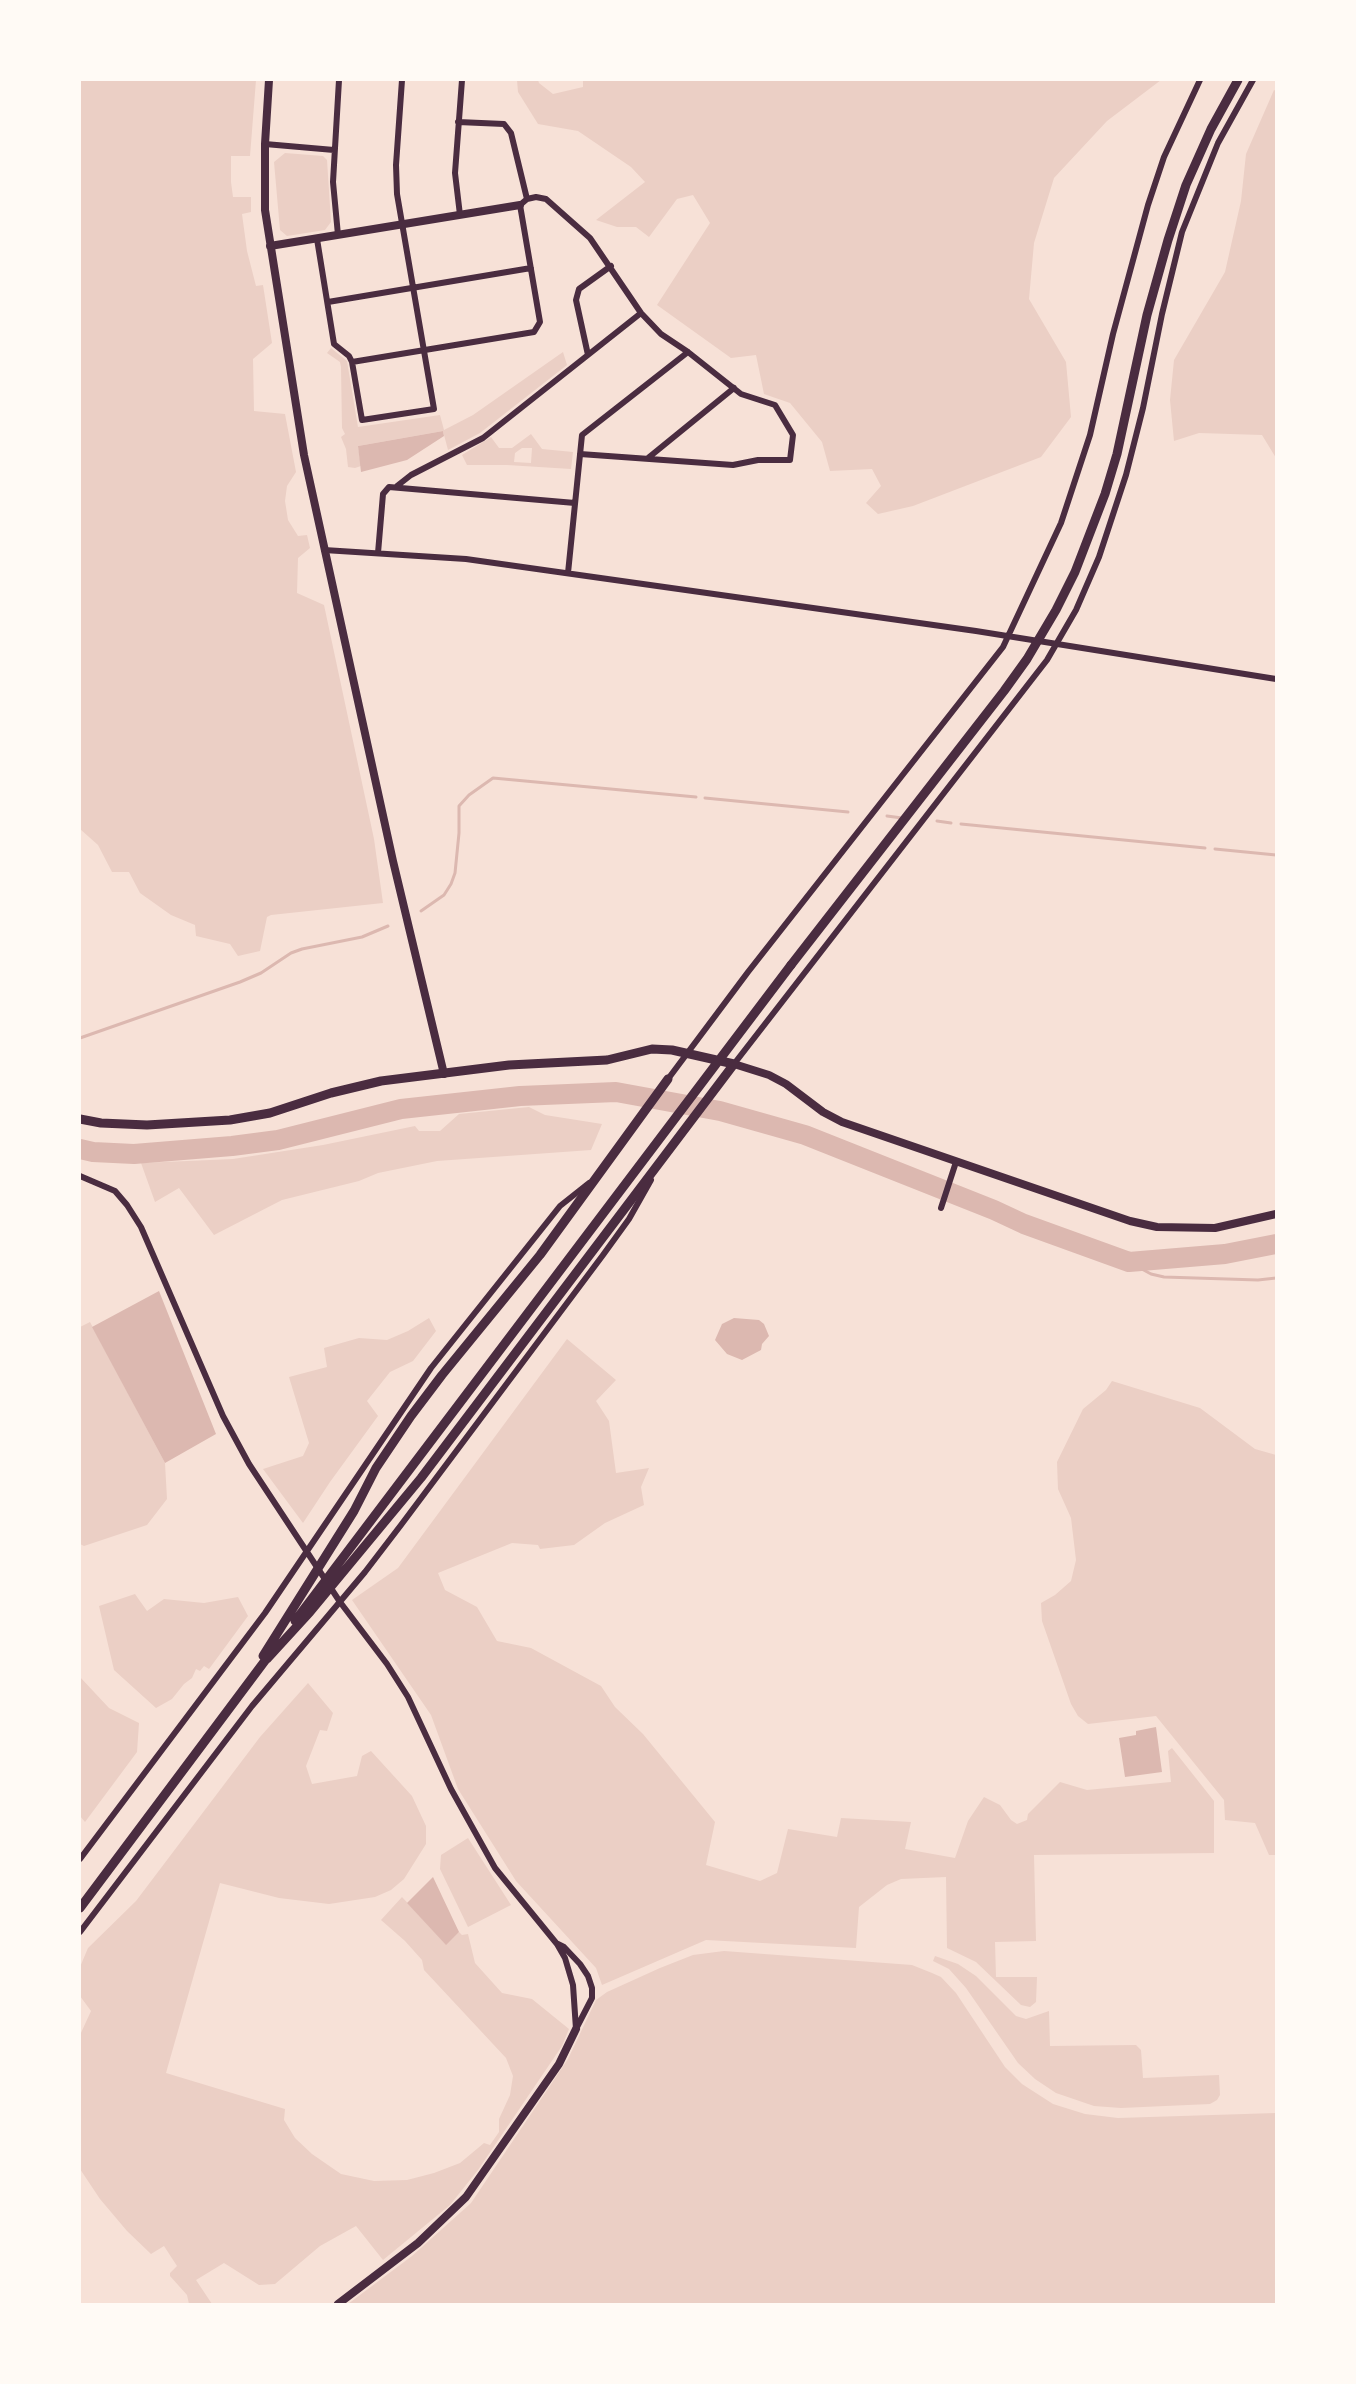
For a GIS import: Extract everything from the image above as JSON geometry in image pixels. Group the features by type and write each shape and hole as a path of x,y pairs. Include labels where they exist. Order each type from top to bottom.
{"main road":[{"path":"308,1610 342,1559 791,965 1027,659 1075,572 1105,494 1117,454 1148,315 1179,207 1211,129 1238,80"},
{"path":"80,1119 101,1123 147,1125 230,1120 270,1113 360,1086 551,1061 608,1060 652,1049 686,1053 735,1064 769,1075 786,1084 823,1112 842,1122 1130,1221 1157,1227 1215,1228 1276,1214"},
{"path":"80,1908 267,1659 308,1610 348,1568 421,1478 735,1064"},
{"path":"230,1708 354,1511 376,1468 426,1396 540,1255 668,1079"}],"street":[{"path":"269,80 265,144 265,210 304,455 393,861 444,1074"},
{"path":"338,236 333,182 339,80"},
{"path":"316,239 334,344 349,356 352,362 362,420 434,409 397,194 396,165 402,80"},
{"path":"460,215 455,173 462,80"},
{"path":"668,1079 1003,647 1060,523 1090,435 1113,334 1148,205 1164,158 1200,80"},
{"path":"735,1064 1047,660 1076,610 1099,557 1126,475 1182,232 1218,143 1253,80"},
{"path":"352,362 534,332 540,322 511,133 504,124 458,122"},
{"path":"265,144 334,150"},
{"path":"270,246 460,215 523,202 536,197 546,198 590,238 641,313 661,334 688,351 741,394 775,405 793,435 790,460 758,460 733,465 580,454"},
{"path":"588,355 576,300 579,289 610,266"},
{"path":"328,302 531,268"},
{"path":"397,486 411,475 483,438 641,313"},
{"path":"568,573 582,435 688,351"},
{"path":"648,458 734,388"},
{"path":"378,553 383,494 389,487 575,503"},
{"path":"324,550 466,559 1008,636 1276,679"},
{"path":"941,1208 956,1162"},
{"path":"80,1932 252,1706 388,1542 579,1289 629,1219 659,1166"},
{"path":"80,1176 115,1191 141,1227 223,1416 249,1464 340,1602 387,1664 408,1697 451,1789 495,1868 557,1944 565,1958 573,1985 576,2029"},
{"path":"80,1859 266,1613 389,1427 431,1368 560,1206 598,1176"},
{"path":"338,2304 418,2243 466,2197 558,2064 592,1998 592,1988 580,1964 564,1947 557,1944"}],"shaded area":[{"path":"80,80 256,80 250,156 231,156 233,197 251,197 251,212 242,214 247,251 256,286 263,285 272,343 253,359 254,411 285,414 296,472 287,486 285,501 288,520 298,536 307,535 310,548 298,558 297,593 324,605 374,839 383,903 271,915 267,917 260,951 238,956 230,944 196,936 195,925 171,915 140,893 129,872 112,872 98,845 80,829"},
{"path":"517,80 538,80 553,94 583,87 583,80 1161,80 1107,121 1054,178 1034,243 1029,299 1066,362 1071,417 1041,457 913,506 878,514 866,503 881,486 872,469 830,471 822,442 790,403 764,394 756,355 731,358 657,305 710,223 693,195 677,199 649,237 636,227 617,227 596,220 645,182 631,167 578,131 538,124 518,92"},
{"path":"1274,90 1276,91 1276,458 1262,435 1199,433 1174,441 1170,400 1174,360 1225,272 1241,201 1246,154"},
{"path":"285,153 323,156 327,160 331,222 325,230 287,236 280,230 274,162"},
{"path":"331,348 347,361 358,427 440,415 444,430 473,415 563,352 567,365 480,433 448,450 443,431 358,446 361,466 355,468 348,467 346,449 341,437 345,434 342,428 341,367 340,362 327,353"},
{"path":"443,431 444,436 407,460 361,472 358,446"},
{"path":"531,434 542,449 573,452 571,469 467,465 462,455 491,437 499,448 512,448","holes":["522,448 532,448 531,463 514,462 515,453"]},
{"path":"529,1107 545,1115 602,1124 591,1150 437,1161 378,1173 359,1181 282,1200 214,1235 179,1188 155,1202 141,1163 233,1159 323,1145 415,1126 419,1131 440,1131 459,1114"},
{"path":"159,1291 216,1434 165,1463 92,1327"},
{"path":"429,1318 436,1331 413,1361 390,1372 367,1401 378,1416 303,1523 263,1469 303,1456 309,1443 289,1377 327,1367 324,1348 359,1338 387,1340"},
{"path":"734,1318 759,1320 764,1324 769,1336 762,1344 761,1350 742,1360 727,1354 715,1340 722,1324"},
{"path":"90,1322 165,1463 167,1499 147,1525 84,1546 80,1544 80,1327"},
{"path":"567,1339 616,1380 596,1401 609,1421 616,1473 649,1468 641,1487 644,1505 605,1523 574,1545 540,1549 538,1545 512,1543 438,1573 445,1590 477,1607 497,1641 531,1648 601,1686 615,1707 643,1734 715,1822 706,1865 760,1881 777,1873 788,1829 837,1837 841,1818 911,1822 905,1849 955,1858 968,1821 984,1797 1000,1805 1011,1820 1017,1824 1027,1820 1028,1814 1060,1782 1087,1790 1171,1782 1168,1751 1172,1748 1214,1801 1214,1853 1034,1855 1036,1941 995,1942 996,1977 1037,1977 1036,2002 1030,2007 1021,2005 976,1962 947,1948 946,1877 901,1879 887,1885 859,1907 856,1948 706,1940 602,1985 596,1968 516,1881 458,1789 431,1715 352,1600 398,1568"},
{"path":"1112,1381 1200,1408 1255,1449 1276,1455 1276,1855 1269,1855 1255,1823 1225,1820 1224,1800 1156,1716 1088,1724 1078,1716 1071,1704 1042,1621 1041,1603 1055,1595 1071,1581 1076,1560 1071,1518 1058,1489 1057,1462 1083,1409 1106,1390"},
{"path":"135,1594 147,1611 164,1599 204,1603 238,1597 248,1616 209,1669 204,1666 200,1671 196,1669 192,1678 172,1699 156,1708 114,1670 99,1606"},
{"path":"80,1677 109,1708 139,1723 137,1752 85,1822 80,1816"},
{"path":"308,1683 333,1713 327,1731 320,1730 306,1766 312,1784 357,1776 362,1756 371,1751 412,1796 426,1826 426,1844 404,1879 391,1890 375,1897 329,1904 279,1898 220,1883 166,2073 285,2109 284,2120 295,2138 312,2154 341,2174 374,2181 407,2180 460,2163 484,2143 490,2145 499,2132 499,2119 510,2095 513,2076 506,2058 424,1970 422,1960 405,1941 381,1920 402,1897 446,1944 459,1932 462,1935 468,1934 475,1963 502,1993 532,1999 569,2029 562,2046 478,2170 450,2205 383,2260 356,2226 320,2246 275,2284 259,2285 224,2263 196,2280 212,2304 189,2304 187,2295 170,2276 177,2266 164,2246 151,2254 127,2231 100,2199 80,2169 80,2035 91,2011 80,1996 80,1967 88,1948 136,1901 260,1737"},
{"path":"1156,1727 1162,1772 1125,1777 1119,1738 1136,1735 1136,1731"},
{"path":"468,1838 511,1905 468,1927 440,1869 441,1855"},
{"path":"433,1877 459,1932 446,1945 407,1903"},
{"path":"724,1951 912,1965 941,1977 956,1993 1005,2067 1022,2084 1053,2104 1085,2114 1118,2118 1276,2113 1276,2304 348,2304 412,2256 471,2203 568,2059 596,2000 607,1992 693,1955"},
{"path":"935,1956 958,1964 976,1976 1016,2016 1026,2019 1049,2011 1050,2046 1136,2045 1141,2050 1143,2078 1219,2075 1220,2095 1210,2104 1121,2108 1094,2106 1056,2093 1035,2079 1018,2063 966,1988 949,1969 933,1961"}],"waterway":[{"path":"421,911 444,895 455,873 459,806 469,795 493,778 696,797"},
{"path":"705,798 848,812"},
{"path":"887,816 902,818"},
{"path":"937,821 951,823"},
{"path":"961,824 1205,848"},
{"path":"1215,849 1276,855"},
{"path":"80,1038 240,982 261,973 291,953 362,937 388,926"},
{"path":"80,1149 134,1154 232,1146 278,1140 401,1109 520,1096 616,1092 720,1111 805,1135 1024,1224 1129,1262 1225,1254 1276,1244"},
{"path":"1129,1262 1151,1274 1164,1277 1258,1280 1276,1278"}]}
